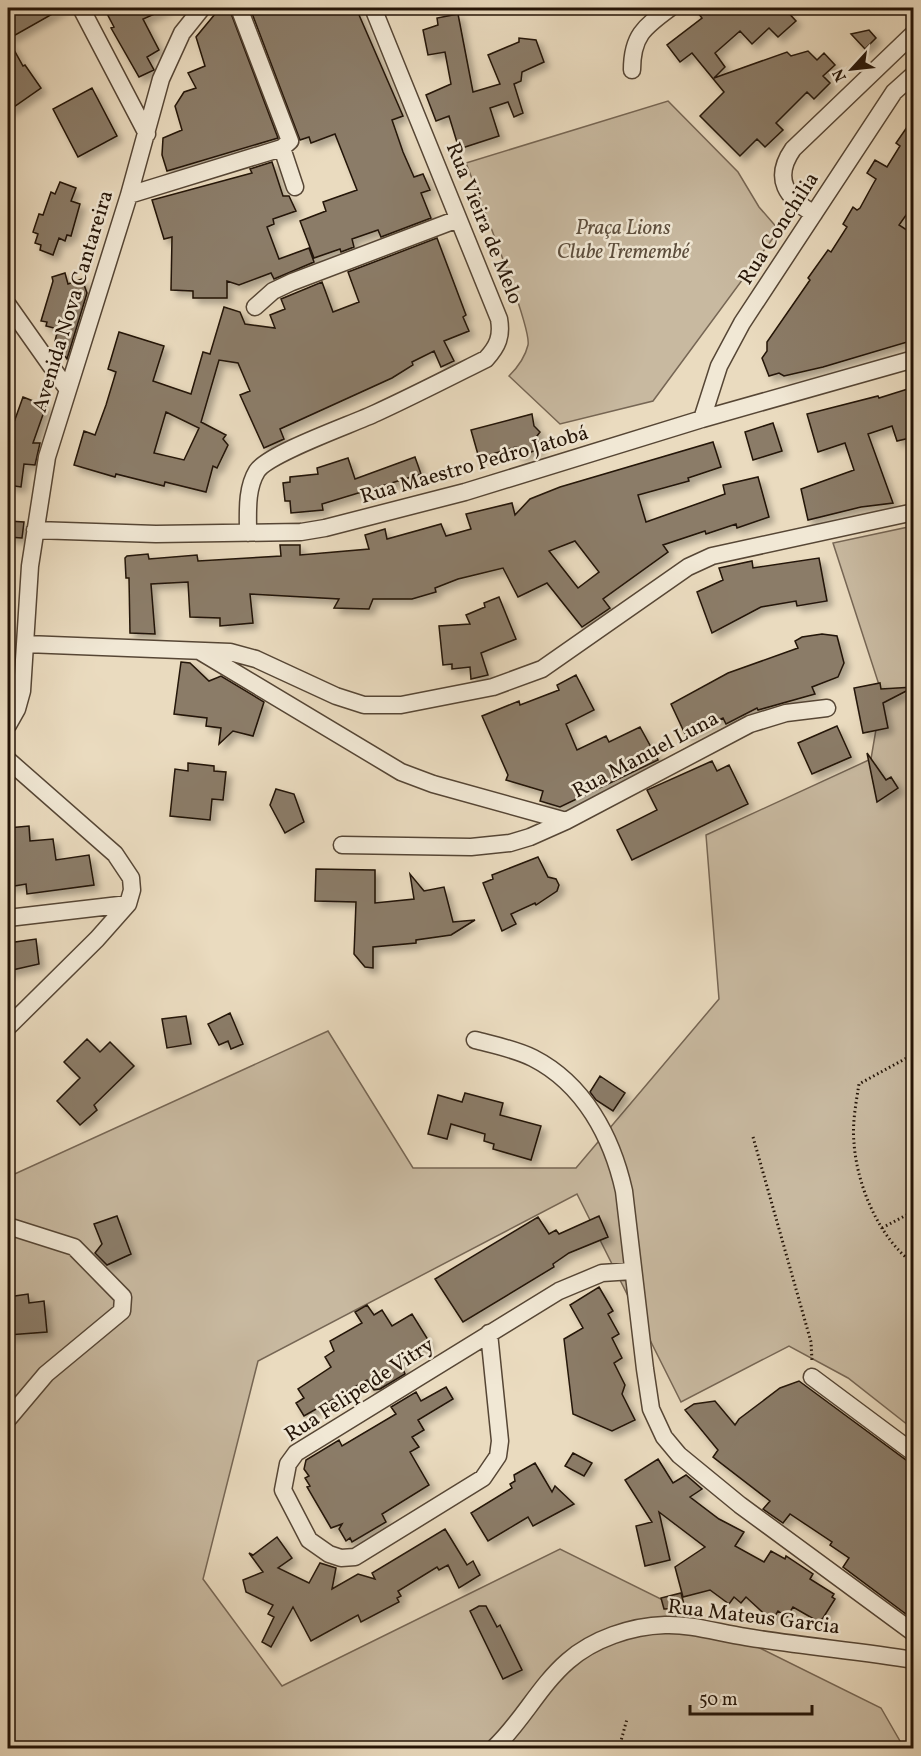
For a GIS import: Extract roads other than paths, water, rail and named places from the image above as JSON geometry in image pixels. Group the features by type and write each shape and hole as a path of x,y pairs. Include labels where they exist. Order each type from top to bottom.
{"street":[{"path":"81,8 147,134"},
{"name":"Avenida Nova Cantareira","path":"8,725 17,709 22,691 35,530 47,457 171,55 182,33 202,8"},
{"path":"129,195 282,148 290,141 239,8"},
{"name":"Rua Vieira de Melo","path":"248,533 251,483 259,468 274,458 377,412 486,359 496,349 501,331 499,319 373,8"},
{"path":"632,69 632,51 637,38 647,25 670,8"},
{"path":"814,214 792,198 785,186 782,173 785,160 793,149 914,33"},
{"name":"Rua Conchilia","path":"702,419 719,366 742,323 894,92 914,74"},
{"path":"282,148 295,187"},
{"path":"255,307 273,291 292,282 458,219"},
{"path":"8,305 68,390"},
{"name":"Rua Maestro Pedro Jatobá","path":"35,530 72,533 301,532 356,522 465,492 702,419 914,358"},
{"path":"26,644 230,652 256,659 336,696 364,705 381,707 401,705 493,687 542,669 700,560 740,548 914,512"},
{"name":"Rua Manuel Luna","path":"197,650 401,772 433,784 566,821 750,724 786,713 827,708"},
{"path":"8,760 116,854 131,878 132,890 128,904 97,939 8,1027"},
{"path":"342,845 429,848 510,843 566,821"},
{"path":"8,918 128,904"},
{"path":"475,1040 533,1058 560,1077 584,1100 605,1131 618,1163 624,1191 632,1271 651,1409 656,1424 672,1448 740,1505 914,1633"},
{"path":"8,1226 74,1247 123,1297 122,1311 46,1374 8,1419"},
{"name":"Rua Felipe de Vitry","path":"489,1333 500,1441 498,1456 490,1469 467,1489 355,1557 341,1558 317,1547 309,1540 283,1490 288,1464 296,1453 489,1333 587,1277 609,1272 632,1271"},
{"path":"813,1377 914,1453"},
{"name":"Rua Mateus Garcia","path":"494,1749 509,1734 545,1686 568,1661 600,1640 645,1627 685,1626 743,1637 914,1660"}],"park label":[{"name":"Praça Lions Clube Tremembé","path":"623,239"}]}
